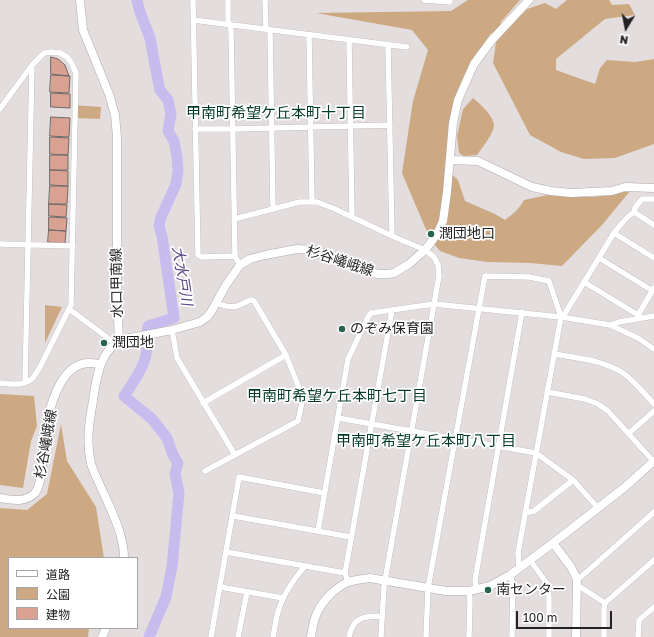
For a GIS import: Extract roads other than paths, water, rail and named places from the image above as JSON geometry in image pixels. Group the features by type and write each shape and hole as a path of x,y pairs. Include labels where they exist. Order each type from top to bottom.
{"main road":[{"name":"水口甲南線","path":"80,0 83,30 109,94 115,115 117,137 117,343"},
{"name":"杉谷嶬峨線","path":"240,265 250,259 297,248 324,253 362,270 378,274 388,274 394,273 404,267 425,250 439,230 443,221 453,122 458,100 474,64 491,41 529,0"},
{"path":"450,160 478,161 532,186 551,191 571,193 612,191 625,187 654,188"},
{"path":"124,557 119,532 92,466 88,447 89,427 100,365 109,350 117,343 125,339 192,325 207,318 226,285 240,265"},
{"name":"杉谷嶬峨線","path":"0,498 21,500 26,499 35,493 40,479 46,424 55,394 62,380 72,370 84,364 92,363 100,365"},
{"path":"311,637 314,620 320,606 330,595 348,582 370,578 446,591 473,590 496,583 510,575 553,543 625,487 654,461"},
{"path":"553,543 571,567 577,582 576,637"}],"street":[{"path":"193,0 198,255 201,258 235,256"},
{"path":"228,0 228,20 231,30 235,256 240,265"},
{"path":"265,0 268,29 272,128 273,209"},
{"path":"424,0 450,2 450,0"},
{"path":"193,20 407,47"},
{"path":"309,35 312,201"},
{"path":"349,40 352,217"},
{"path":"388,44 392,236"},
{"path":"0,109 32,65 44,53 60,53 67,57 71,62 76,73 71,305 33,378 25,382 11,384 0,383"},
{"path":"25,382 32,65"},
{"path":"195,129 390,126"},
{"path":"561,317 564,315 614,233 634,212 635,208 642,199 654,199"},
{"path":"234,219 300,202 312,201 352,217 425,250 434,257 438,265 440,272 384,586 382,637"},
{"path":"634,212 654,225"},
{"path":"614,233 654,258"},
{"path":"0,244 73,246"},
{"path":"599,258 653,289 638,317"},
{"path":"426,637 428,588 484,276 529,277 550,281 561,317 518,553 519,568"},
{"path":"584,282 638,317"},
{"path":"205,471 298,421 303,398 286,355 254,301 250,300 233,307 216,303"},
{"path":"318,531 348,359 368,316 371,313 434,304 522,312 610,325 638,338 654,349"},
{"path":"69,309 117,343"},
{"path":"348,582 345,573 392,310"},
{"path":"469,637 470,600 475,580 522,312"},
{"path":"610,325 638,317 654,316"},
{"path":"172,330 177,358 235,455"},
{"path":"554,354 592,361 611,367 629,378 654,404"},
{"path":"203,403 286,355"},
{"path":"548,392 586,399 598,404 608,411 654,461"},
{"path":"629,433 654,410"},
{"path":"338,418 536,453 573,480 598,508"},
{"path":"211,637 239,477 324,493"},
{"path":"525,513 534,511 573,480"},
{"path":"606,603 577,582 654,512"},
{"path":"233,516 351,537"},
{"path":"226,552 345,573"},
{"path":"530,560 548,585 548,637"},
{"path":"604,637 604,610 606,603 654,560"},
{"path":"273,637 283,598 292,582 305,566"},
{"path":"510,575 513,584 512,637"},
{"path":"220,587 283,598"},
{"path":"238,637 246,592"},
{"path":"638,637 639,620 654,606"},
{"path":"349,637 352,627 359,619 369,616 382,616"}],"waterway":[{"name":"大水戸川","path":"137,0 150,38 160,90 168,100 171,114 168,131 174,141 178,171 176,184 161,217 159,226 162,236 174,318 148,326 147,351 145,359 137,376 124,396 152,419 167,438 173,455 178,463 175,474 179,493 172,567 166,597 149,637"}],"place":[{"name":"潤団地口","path":"431,234"},
{"name":"のぞみ保育園","path":"342,329"},
{"name":"潤団地","path":"104,343"},
{"name":"南センター","path":"488,590"}],"district":[{"name":"甲南町希望ケ丘本町十丁目","path":"276,113"},
{"name":"甲南町希望ケ丘本町七丁目","path":"337,396"},
{"name":"甲南町希望ケ丘本町八丁目","path":"426,441"}]}
